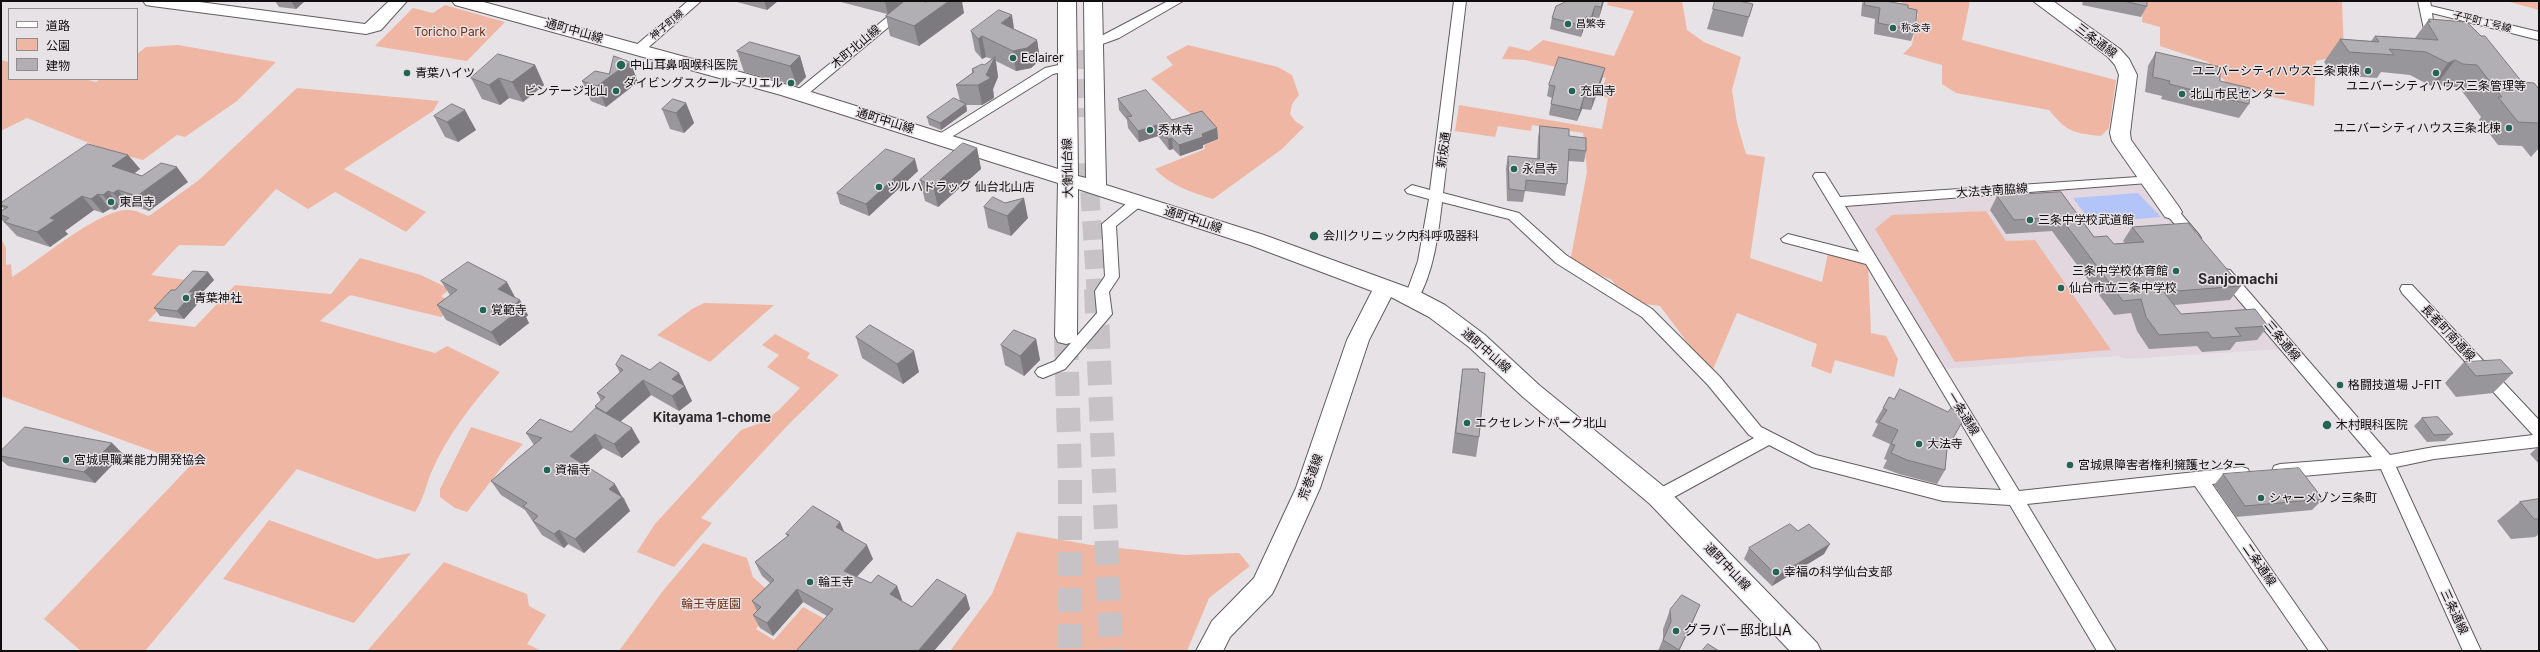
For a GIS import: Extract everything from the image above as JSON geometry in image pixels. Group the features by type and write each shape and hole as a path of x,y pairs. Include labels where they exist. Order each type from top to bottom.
{"street":[{"path":"152,1 178,3 331,26 366,29 375,26 398,1"},
{"name":"通町中山線","path":"461,1 799,95 940,138 1067,180 1258,240 1412,297 1437,311 1476,341 1531,391 1659,497 1808,651"},
{"name":"神子町線","path":"638,50 695,1"},
{"name":"木町北山線","path":"799,95 914,1"},
{"name":"大衡仙台線","path":"1066,336 1067,1"},
{"path":"1083,1 1089,47 1096,189"},
{"path":"1089,47 1093,1"},
{"path":"1089,47 1115,35 1177,1"},
{"name":"新坂通","path":"1412,297 1418,287 1430,237 1446,141 1460,1"},
{"name":"三条通線","path":"2042,1 2114,53 2124,63 2128,75 2120,133 2126,147 2148,179 2172,212 2202,247"},
{"path":"2425,4 2429,31 2451,34"},
{"name":"子平町１号線","path":"2425,4 2539,36"},
{"path":"940,138 1049,71 1067,67"},
{"name":"一条通線","path":"1820,176 2016,498 2107,651"},
{"name":"大法寺南脇線","path":"1835,202 2148,179"},
{"path":"1412,190 1437,195 1473,207 1514,216 1561,259 1647,313 1714,381 1755,431 1812,460 1943,494 2016,498 2259,473 2386,462 2434,453 2539,441"},
{"path":"1043,372 1060,365 1105,314 1102,291 1112,277 1109,224 1137,202"},
{"path":"1788,239 1870,260"},
{"name":"三条通線","path":"2216,264 2386,462 2472,651"},
{"name":"荒巻道線","path":"1209,651 1221,630 1263,586 1308,488 1358,340 1385,287"},
{"name":"長者町南通線","path":"2407,289 2539,431"},
{"path":"1659,497 1768,438"},
{"name":"二条通線","path":"2199,479 2319,651"}],"shaded area":[{"name":"仙台市立三条中学校","path":"2141,182 2166,216 2279,349 2126,359 2117,356 1944,369 1843,204"}],"green space":[{"path":"1608,1 1682,1 1687,30 1704,42 1741,57 1732,90 1737,123 1746,154 1765,157 1750,258 1822,282 1828,253 1868,264 1871,333 1886,336 1898,359 1894,377 1835,360 1831,374 1811,366 1817,344 1737,313 1711,374 1660,306 1637,303 1617,288 1612,280 1570,262 1587,172 1583,133 1532,125 1531,131 1498,126 1495,137 1455,131 1459,105 1602,129 1608,98 1599,96 1606,78 1525,60 1502,59 1509,46 1529,51 1543,40 1614,56 1634,11 1607,5"},
{"path":"1902,1 1970,1 1962,40 2116,80 2109,128 2101,136 2084,134 2066,127 2049,110 1956,93 1942,84 1942,65 1903,54 1912,45 1918,14 1901,10"},
{"path":"2144,1 2342,1 2344,52 2339,56 2316,61 2314,106 2231,88 2208,62 2160,46 2160,27 2142,22"},
{"path":"2506,1 2539,1 2539,10"},
{"name":"Toricho Park","path":"445,5 505,22 467,61 375,46 413,8 433,13"},
{"path":"178,45 276,62 237,101 185,137 177,135 143,160 111,152 27,118 1,131 1,60 8,62 8,80 88,80 96,82 99,80 138,80 138,53 146,47"},
{"path":"1188,45 1278,67 1292,75 1299,95 1292,104 1290,114 1295,121 1304,127 1282,149 1213,199 1189,191 1175,184 1155,169 1205,149 1204,145 1219,139 1203,121 1200,122 1151,79 1173,65 1166,57"},
{"path":"297,88 439,101 433,111 344,169 426,212 406,232 335,192 308,209 276,189 224,246 179,245 151,275 186,280 148,321 195,327 235,285 331,294 360,258 421,275 450,289 441,296 457,305 441,317 350,295 320,321 435,353 447,346 500,372 461,420 437,459 415,512 297,469 145,651 81,651 44,619 191,465 1,396 1,238 6,248 6,265 11,264 12,277 86,226 102,217 129,210 149,216 199,180"},
{"path":"1986,211 2006,241 2035,240 2111,350 1955,362 1875,229 1892,215"},
{"path":"704,303 774,305 710,362 657,335 692,309"},
{"path":"775,334 810,353 807,358 839,375 788,425 701,518 712,523 674,567 637,552 655,524 741,430 763,422 779,410 800,388 767,367 779,355 762,345"},
{"path":"471,427 523,444 505,463 467,512 455,508 440,497 440,489"},
{"path":"269,520 377,559 411,553 354,623 223,579"},
{"path":"1017,532 1091,545 1184,555 1239,553 1250,566 1209,598 1187,651 950,651 992,594"},
{"name":"輪王寺庭園","path":"703,543 747,558 753,577 773,595 763,621 756,629 774,640 803,607 834,624 810,651 619,651 662,592"},
{"path":"444,562 527,594 529,606 546,615 527,644 542,651 367,651"}],"water":[{"path":"2138,193 2161,217 2092,223 2073,198"}],"building":[{"path":"905,1 949,1 914,26 886,16"},
{"path":"1564,1 1603,1 1601,7 1595,6 1591,18 1586,17 1583,26 1552,18 1556,6"},
{"path":"1715,1 1739,1 1753,4 1749,17 1713,9"},
{"path":"1865,1 1885,1 1908,5 1908,8 1917,10 1915,30 1878,23 1880,8 1865,5"},
{"path":"2124,1 2147,1 2147,6"},
{"path":"999,10 1012,15 1001,23 1037,40 1027,48 1013,51 982,36 978,39 971,31"},
{"path":"2429,19 2467,22 2481,36 2485,36 2522,82 2534,83 2539,89 2539,123 2518,122 2498,97 2502,97 2477,65 2463,64 2455,60 2448,63 2426,52 2389,49 2394,55 2349,52 2340,39 2379,42 2375,36 2438,40 2427,22 2430,22"},
{"path":"750,42 800,56 790,66 737,51"},
{"path":"2156,52 2220,67 2220,81 2250,88 2249,104 2169,84 2170,81 2153,77"},
{"path":"498,54 535,65 512,82 499,78 489,85 471,78"},
{"path":"614,56 630,62 597,86 582,81 595,71 609,74"},
{"path":"995,57 986,75 991,78 978,85 956,85 974,72 972,69 982,64 984,65"},
{"name":"充国寺","path":"1559,57 1605,68 1593,99 1584,97 1580,110 1551,104 1555,86 1549,85"},
{"path":"1146,90 1172,120 1202,111 1217,128 1202,134 1203,137 1179,145 1172,138 1168,139 1157,125 1138,131 1127,117 1132,116 1118,99"},
{"path":"954,98 966,104 940,123 927,117"},
{"path":"673,99 686,103 676,113 662,109"},
{"path":"452,104 465,110 447,122 434,116"},
{"path":"1540,126 1569,129 1569,136 1586,138 1586,151 1569,149 1567,184 1526,180 1525,191 1509,189 1508,156 1539,159"},
{"path":"963,143 977,148 933,186 920,180"},
{"path":"88,144 128,155 112,166 142,176 161,163 177,167 137,196 118,190 113,193 108,191 103,195 98,194 91,199 82,196 50,218 55,220 37,232 4,222 9,218 1,215 1,211 8,207 1,205 1,203"},
{"path":"886,149 915,159 866,204 837,193"},
{"path":"2061,192 2094,237 2107,236 2114,244 2144,242 2132,227 2188,223 2241,286 2164,292 2181,314 2255,309 2268,326 2235,328 2241,336 2212,338 2208,332 2159,335 2146,317 2141,299 2123,301 2060,217 2014,220 1997,196"},
{"path":"993,197 1005,203 1024,198 1007,216 984,207"},
{"name":"覚範寺","path":"468,262 507,282 498,289 520,300 515,304 521,309 491,332 437,305 457,290 441,281"},
{"path":"193,271 208,272 189,292 194,292 177,311 154,308 171,290 175,290"},
{"path":"870,325 914,351 897,364 856,337"},
{"path":"1014,330 1036,339 1020,356 1001,345"},
{"path":"622,355 650,370 660,362 679,373 672,379 685,386 672,396 643,380 606,413 595,406 605,397 597,393 623,370 616,365"},
{"path":"2501,360 2513,373 2476,376 2464,362"},
{"name":"エクセレントパーク北山","path":"1463,369 1478,369 1479,372 1485,373 1479,437 1456,433"},
{"name":"大法寺","path":"1900,389 1948,412 1951,408 1966,415 1947,449 1945,470 1907,460 1891,453 1895,445 1891,444 1898,430 1879,422 1887,410 1883,408 1889,397 1894,399"},
{"path":"596,408 632,428 614,444 595,434 570,456 615,484 609,489 622,497 575,539 559,530 554,534 533,521 538,516 523,506 527,503 491,481 542,438 526,433 540,419 571,432"},
{"path":"2438,417 2453,434 2434,435 2422,418"},
{"path":"25,427 112,443 84,472 1,456 1,451"},
{"path":"2299,468 2323,499 2245,506 2223,474"},
{"path":"2539,499 2539,519 2534,519 2520,502"},
{"name":"輪王寺","path":"813,506 840,522 836,527 867,545 844,571 871,583 878,575 897,586 890,594 912,607 937,579 966,595 918,651 796,651 833,609 797,589 767,623 753,615 761,607 752,601 774,580 755,562 789,535 786,534"},
{"name":"幸福の科学仙台支部","path":"1790,524 1798,531 1809,524 1830,544 1777,576 1749,548"},
{"path":"1682,595 1700,605 1679,650 1663,640 1671,622 1670,610"},
{"path":"1708,644 1719,651 1702,651"}],"tunnel":[{"path":"1084,50 1086,117"},
{"path":"1088,163 1096,290"},
{"path":"1096,289 1111,651"},
{"path":"1066,336 1070,477 1070,651"}],"place":[{"name":"昌繁寺","path":"1568,24"},
{"name":"称念寺","path":"1893,28"},
{"name":"Eclairer","path":"1013,58"},
{"name":"中山耳鼻咽喉科医院","path":"621,65"},
{"name":"ユニバーシティハウス三条東棟","path":"2368,71"},
{"name":"青葉ハイツ","path":"407,73"},
{"name":"ユニバーシティハウス三条管理等","path":"2436,73"},
{"name":"ダイビングスクール アリエル","path":"791,83"},
{"name":"ビンテージ北山","path":"616,91"},
{"name":"充国寺","path":"1572,91"},
{"name":"北山市民センター","path":"2182,94"},
{"name":"ユニバーシティハウス三条北棟","path":"2509,128"},
{"name":"秀林寺","path":"1150,130"},
{"name":"永昌寺","path":"1514,169"},
{"name":"ツルハドラッグ 仙台北山店","path":"879,187"},
{"name":"東昌寺","path":"111,202"},
{"name":"三条中学校武道館","path":"2030,220"},
{"name":"会川クリニック内科呼吸器科","path":"1314,236"},
{"name":"三条中学校体育館","path":"2176,271"},
{"name":"仙台市立三条中学校","path":"2061,288"},
{"name":"青葉神社","path":"186,298"},
{"name":"覚範寺","path":"483,310"},
{"name":"格闘技道場 J-FIT","path":"2340,385"},
{"name":"エクセレントパーク北山","path":"1467,423"},
{"name":"木村眼科医院","path":"2327,425"},
{"name":"大法寺","path":"1919,444"},
{"name":"宮城県職業能力開発協会","path":"66,460"},
{"name":"宮城県障害者権利擁護センター","path":"2070,465"},
{"name":"資福寺","path":"547,470"},
{"name":"シャーメゾン三条町","path":"2261,498"},
{"name":"幸福の科学仙台支部","path":"1776,572"},
{"name":"輪王寺","path":"810,582"},
{"name":"グラバー邸北山A","path":"1676,631"}],"district":[{"name":"Sanjomachi","path":"2238,280"},
{"name":"Kitayama 1-chome","path":"712,418"}]}
